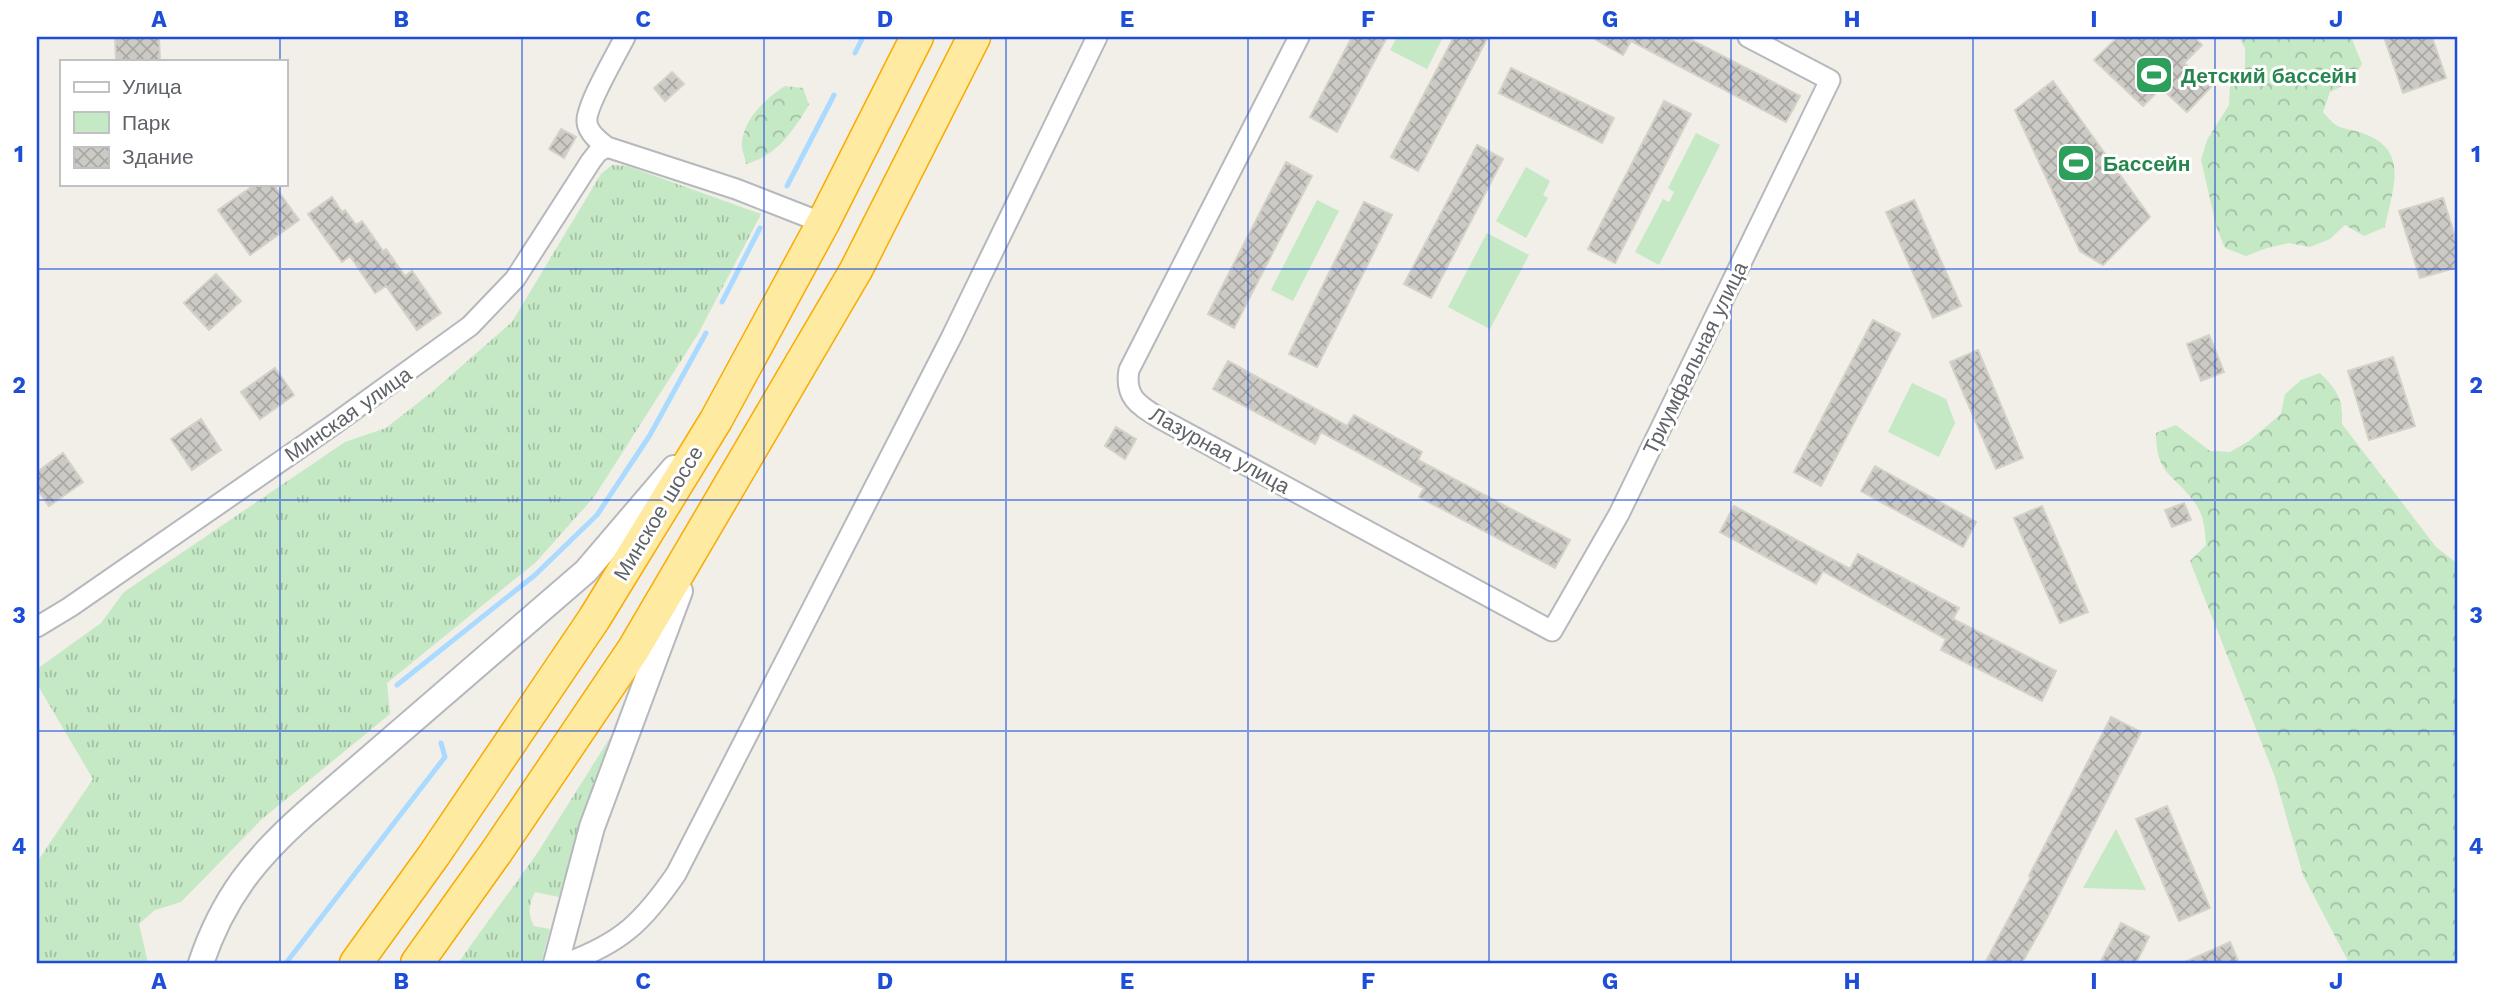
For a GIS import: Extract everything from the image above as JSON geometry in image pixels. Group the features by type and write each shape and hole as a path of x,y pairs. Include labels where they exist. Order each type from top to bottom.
{"highway":[{"name":"Минское шоссе","path":"356,963 434,855 594,619 716,420 823,223 917,37"},
{"path":"417,963 497,851 633,650 699,541 856,270 974,37"}],"street":[{"path":"625,37 590,106 587,122 593,136 607,147 736,189 823,223"},
{"path":"566,963 605,947 622,936 656,902 676,874 952,336 1097,37"},
{"name":"Лазурная улица","path":"1299,37 1129,370 1128,389 1140,406 1161,419 1552,631"},
{"name":"Триумфальная улица","path":"1552,631 1619,514 1830,80 1748,37"},
{"name":"Минская улица","path":"37,627 333,425 470,326 515,279 591,161 598,152 607,147"},
{"path":"205,952 227,902 261,855 586,571 716,420"},
{"path":"556,963 592,827 699,541"}],"green space":[{"path":"1397,37 1443,37 1427,69 1390,50"},
{"path":"2239,37 2351,37 2362,64 2350,82 2330,92 2323,112 2339,127 2375,139 2386,148 2392,158 2394,183 2385,227 2364,236 2345,225 2330,239 2310,247 2289,243 2246,256 2225,248 2217,229 2201,160 2207,140 2229,105 2230,84 2245,69 2245,48"},
{"path":"785,86 803,88 809,105 776,148 746,164 742,145 751,117"},
{"path":"1696,133 1720,145 1659,265 1635,252 1663,199 1669,202 1674,192 1668,188"},
{"path":"612,165 627,166 761,214 698,334 594,497 536,562 387,683 390,714 262,819 181,902 155,910 139,924 148,963 37,963 37,862 93,779 37,684 37,669 101,623 124,592 345,442 386,428 512,322 601,174"},
{"path":"1526,167 1550,181 1543,195 1548,198 1526,238 1496,221"},
{"path":"1317,200 1339,211 1293,301 1271,290"},
{"path":"1487,233 1529,255 1490,329 1448,307"},
{"path":"2320,373 2338,396 2342,408 2342,424 2436,547 2458,564 2458,963 2349,963 2303,875 2275,777 2190,561 2206,545 2200,513 2159,458 2156,433 2176,425 2210,451 2230,452 2249,441 2281,414 2285,394 2301,380"},
{"path":"1912,383 1946,399 1955,423 1939,457 1888,432"},
{"path":"613,733 584,812 559,897 535,892 531,901 530,913 534,926 550,929 541,963 458,963 538,852"},
{"path":"2116,829 2146,890 2083,888"}],"building":[{"path":"115,37 159,37 160,60 116,60"},
{"path":"1352,37 1387,37 1337,132 1310,117"},
{"path":"1454,37 1488,37 1418,171 1391,157"},
{"path":"1591,37 1686,37 1800,96 1786,122 1631,41 1623,55"},
{"name":"Детский бассейн","path":"2118,37 2194,37 2202,45 2184,63 2211,87 2187,112 2161,88 2143,106 2094,60"},
{"path":"2384,37 2432,37 2446,78 2403,93"},
{"path":"1511,68 1614,118 1602,143 1499,93"},
{"path":"672,72 684,84 665,101 654,88"},
{"name":"Бассейн","path":"2053,81 2150,217 2103,265 2080,251 2015,110"},
{"path":"1664,101 1691,114 1615,263 1588,249"},
{"path":"561,129 576,137 564,158 549,149"},
{"path":"1477,145 1503,159 1431,298 1404,284"},
{"path":"1286,162 1312,176 1234,328 1208,314"},
{"path":"253,186 274,186 299,220 250,255 218,210"},
{"path":"332,197 342,212 345,210 356,225 362,221 405,276 412,271 441,313 417,330 386,286 375,293 350,256 342,262 308,214"},
{"path":"2443,198 2458,246 2458,267 2420,278 2399,211"},
{"path":"1914,200 1961,306 1933,318 1886,212"},
{"path":"1364,202 1392,215 1317,367 1289,354"},
{"path":"216,274 241,301 209,330 184,303"},
{"path":"1873,320 1900,334 1821,486 1794,472"},
{"path":"2209,335 2224,372 2201,381 2187,344"},
{"path":"1978,350 2023,458 1996,469 1950,362"},
{"path":"2393,357 2415,426 2369,440 2348,371"},
{"path":"1228,361 1347,426 1354,415 1422,452 1418,460 1570,540 1555,568 1419,497 1424,488 1321,432 1315,444 1213,389"},
{"path":"275,368 294,395 260,419 241,392"},
{"path":"201,419 221,450 192,470 171,439"},
{"path":"1116,427 1136,439 1125,459 1105,446"},
{"path":"63,453 83,482 49,506 37,489 37,472"},
{"path":"1875,466 1976,522 1963,547 1861,491"},
{"path":"2184,503 2191,520 2172,527 2165,510"},
{"path":"1734,506 1850,569 1858,554 1959,608 1953,619 2056,671 2042,701 1941,650 1946,639 1823,571 1816,584 1720,532"},
{"path":"2042,506 2088,612 2060,623 2014,518"},
{"path":"2111,717 2141,732 2048,916 2022,963 1985,963 2031,877 2029,876"},
{"path":"2167,806 2210,908 2179,921 2136,819"},
{"path":"2121,923 2149,937 2136,963 2100,963"},
{"path":"2230,942 2239,963 2183,963"}],"waterway":[{"path":"855,53 863,37"},
{"path":"787,186 834,95"},
{"path":"722,302 760,228"},
{"path":"397,685 535,575 597,515 650,435 706,333"},
{"path":"286,963 445,757 441,743"}],"place":[{"name":"Детский бассейн","path":"2154,75"},
{"name":"Бассейн","path":"2076,163"}]}
